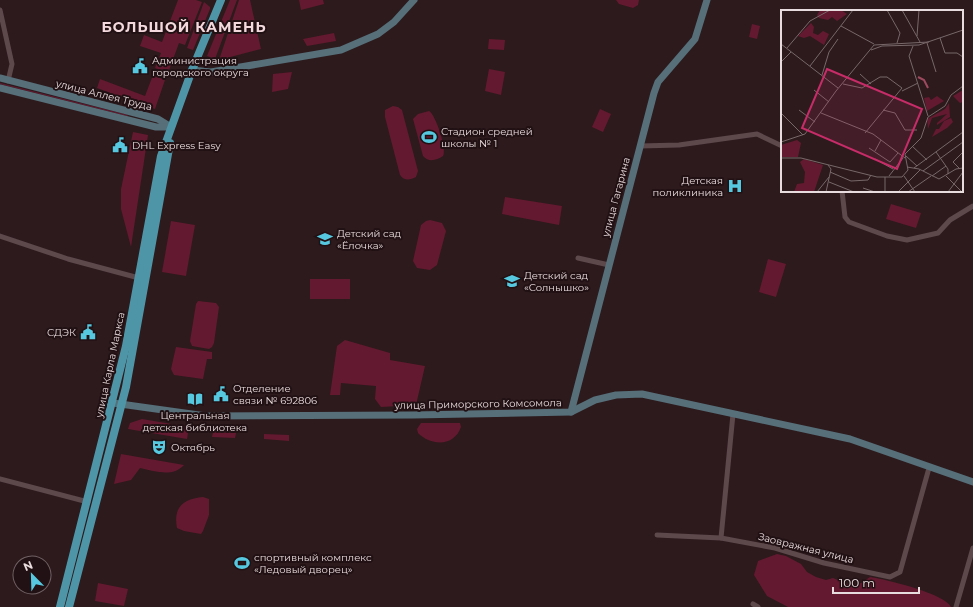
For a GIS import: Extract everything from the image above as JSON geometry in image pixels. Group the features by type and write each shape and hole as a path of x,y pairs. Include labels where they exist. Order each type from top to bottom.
{"main road":[{"name":"улица Карла Маркса","path":"60,607 88,502 117,403 161,156 192,70 221,0"},
{"name":"улица Карла Маркса","path":"69,607 117,403 156,222 171,126"}],"street":[{"path":"192,70 211,72 337,52 378,34 394,22 414,0"},
{"name":"улица Гагарина","path":"571,412 654,93 658,82 695,39 707,0"},
{"path":"0,10 12,64 8,81"},
{"name":"улица Аллея Труда","path":"0,78 158,119 171,126"},
{"name":"улица Аллея Труда","path":"0,88 156,127 171,126"},
{"path":"640,146 679,145 757,134 781,146"},
{"path":"842,192 845,217 849,222 887,236 907,240 938,233 950,220 973,206"},
{"path":"0,236 68,259 139,278"},
{"path":"578,258 609,265"},
{"name":"улица Приморского Комсомола","path":"117,403 206,416 239,418 571,412 595,400 616,395 634,394 658,397 850,439 929,468 973,482"},
{"path":"721,538 733,414"},
{"name":"Заовражная улица","path":"657,535 721,538 775,548 824,563 890,578 900,572 929,468"},
{"path":"0,479 88,502"},
{"path":"956,607 973,548"}],"shaded area":[{"path":"178,0 196,0 202,2 185,45 179,43 168,73 155,68 161,53 140,46 144,35 162,42"},
{"path":"230,0 237,0 215,59 207,56"},
{"path":"239,0 250,0 261,49 219,60"},
{"path":"299,0 323,0 324,4 301,10"},
{"path":"616,0 639,0 638,5 633,8 619,4"},
{"path":"204,2 210,7 210,9 193,50 187,48"},
{"path":"752,24 760,26 757,39 749,37"},
{"path":"334,33 336,41 307,46 303,39"},
{"path":"489,39 505,40 504,50 488,49"},
{"path":"489,69 505,72 501,95 485,91"},
{"path":"292,72 288,89 272,92 273,74"},
{"path":"153,75 165,80 155,109 97,88 100,79 145,96"},
{"path":"0,83 128,115 127,116"},
{"path":"393,106 402,110 418,171 416,177 412,179 405,179 400,175 385,117 385,110"},
{"path":"600,109 611,114 603,132 592,127"},
{"name":"Стадион средней школы № 1","path":"429,111 438,125 444,153 443,156 438,159 432,160 423,156 413,119 418,114"},
{"path":"133,132 148,135 131,247 121,209 121,189"},
{"path":"505,197 562,206 559,225 502,214"},
{"path":"891,204 921,213 916,228 886,219"},
{"path":"430,220 442,223 446,231 437,265 430,270 417,268 413,261 421,225"},
{"path":"171,221 195,225 186,276 162,272"},
{"path":"768,259 786,264 776,297 759,292"},
{"path":"310,279 350,279 350,299 310,299"},
{"path":"198,301 216,303 219,307 214,343 209,349 192,346 190,341 196,304"},
{"path":"345,340 390,353 390,360 425,366 416,405 381,407 375,399 376,386 341,383 340,395 330,395 337,346"},
{"path":"176,347 212,352 212,359 207,359 203,379 174,375 171,369"},
{"path":"142,419 189,427 187,439 128,429 130,423"},
{"path":"421,423 460,423 461,427 458,434 448,441 435,442 418,433 417,429"},
{"path":"213,432 236,433 235,438 212,437"},
{"path":"264,434 289,435 289,441 264,439"},
{"path":"121,454 184,465 179,469 169,472 157,472 140,468 131,480 114,484"},
{"path":"203,497 209,499 209,515 201,534 184,531 177,528 176,521 178,509 181,505 190,500"},
{"path":"777,554 786,556 801,564 807,572 816,577 826,580 833,578 852,586 861,583 870,577 905,585 929,593 947,602 951,607 788,607 767,596 754,575 758,561"},
{"path":"98,583 128,589 124,606 95,601"}],"place":[{"name":"Администрация городского округа","path":"140,66"},
{"name":"Стадион средней школы № 1","path":"429,137"},
{"name":"DHL Express Easy","path":"120,145"},
{"name":"Детская поликлиника","path":"735,186"},
{"name":"Детский сад «Ёлочка»","path":"325,239"},
{"name":"Детский сад «Солнышко»","path":"512,281"},
{"name":"СДЭК","path":"88,332"},
{"name":"Отделение связи № 692806","path":"221,394"},
{"name":"Центральная детская библиотека","path":"195,399"},
{"name":"Октябрь","path":"159,447"},
{"name":"спортивный комплекс «Ледовый дворец»","path":"242,563"}],"district":[{"name":"БОЛЬШОЙ КАМЕНЬ","path":"184,27"}]}
